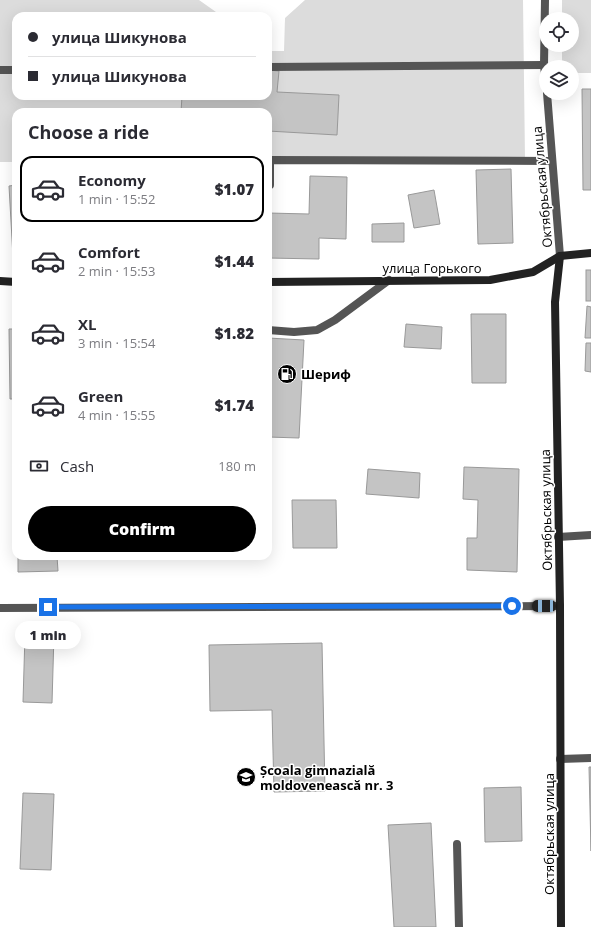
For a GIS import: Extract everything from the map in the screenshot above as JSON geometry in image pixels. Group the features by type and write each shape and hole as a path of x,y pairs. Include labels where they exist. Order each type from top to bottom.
{"street":[{"path":"544,60 545,0"},
{"path":"272,67 539,65"},
{"path":"0,70 12,70"},
{"name":"Октябрьская улица","path":"547,100 560,256 555,302 560,606 561,927"},
{"path":"272,160 552,161"},
{"name":"улица Горького","path":"272,282 490,280 534,272 560,256 591,253"},
{"path":"272,330 294,332 317,330 335,320 389,280"},
{"path":"0,281 12,282"},
{"path":"558,537 591,536"},
{"path":"0,608 560,606"},
{"path":"560,759 591,758"},
{"path":"457,844 459,927"}],"shaded area":[{"path":"0,0 199,0 216,12 12,12 12,100 272,100 272,51 284,51 285,18 305,0 523,0 525,160 272,160 272,108 12,108 12,162 0,162"},
{"path":"562,0 591,0 591,73 579,73 579,60 562,60 562,52 579,52 579,12 562,12"}],"building":[{"path":"272,70 279,71 277,92 339,95 337,135 272,131 272,108 181,108 182,100 272,100"},
{"path":"582,89 591,89 591,190 583,190"},
{"path":"511,169 513,243 478,244 476,170"},
{"path":"310,176 347,177 346,239 319,238 319,259 272,258 272,213 309,214"},
{"path":"9,186 12,186 12,239"},
{"path":"434,190 440,224 414,228 408,195"},
{"path":"404,223 404,242 372,242 372,224"},
{"path":"586,270 591,270 591,301 586,301"},
{"path":"587,306 591,307 591,338 585,338"},
{"path":"471,314 506,314 506,383 472,383"},
{"path":"406,324 442,327 441,349 404,347"},
{"path":"9,329 12,329 12,399 10,399"},
{"path":"272,338 304,340 299,438 272,437"},
{"path":"586,343 591,343 591,372 585,371"},
{"path":"464,467 519,469 517,572 467,570 467,538 477,538 478,500 463,499"},
{"path":"368,469 420,473 419,498 366,494"},
{"path":"292,500 336,500 337,548 293,548"},
{"path":"18,560 57,560 58,571 18,572"},
{"path":"25,634 54,634 52,703 23,702"},
{"path":"322,643 325,791 274,792 272,710 210,711 209,645"},
{"path":"589,767 591,767 591,851"},
{"path":"521,787 522,841 485,842 484,788"},
{"path":"23,793 54,794 51,870 20,869"},
{"path":"431,823 436,927 394,927 388,825"}],"place":[{"name":"Шериф","path":"287,374"},
{"name":"Școala gimnazială moldovenească nr. 3","path":"246,777"}],"route":[{"path":"48,607 512,606"}]}
